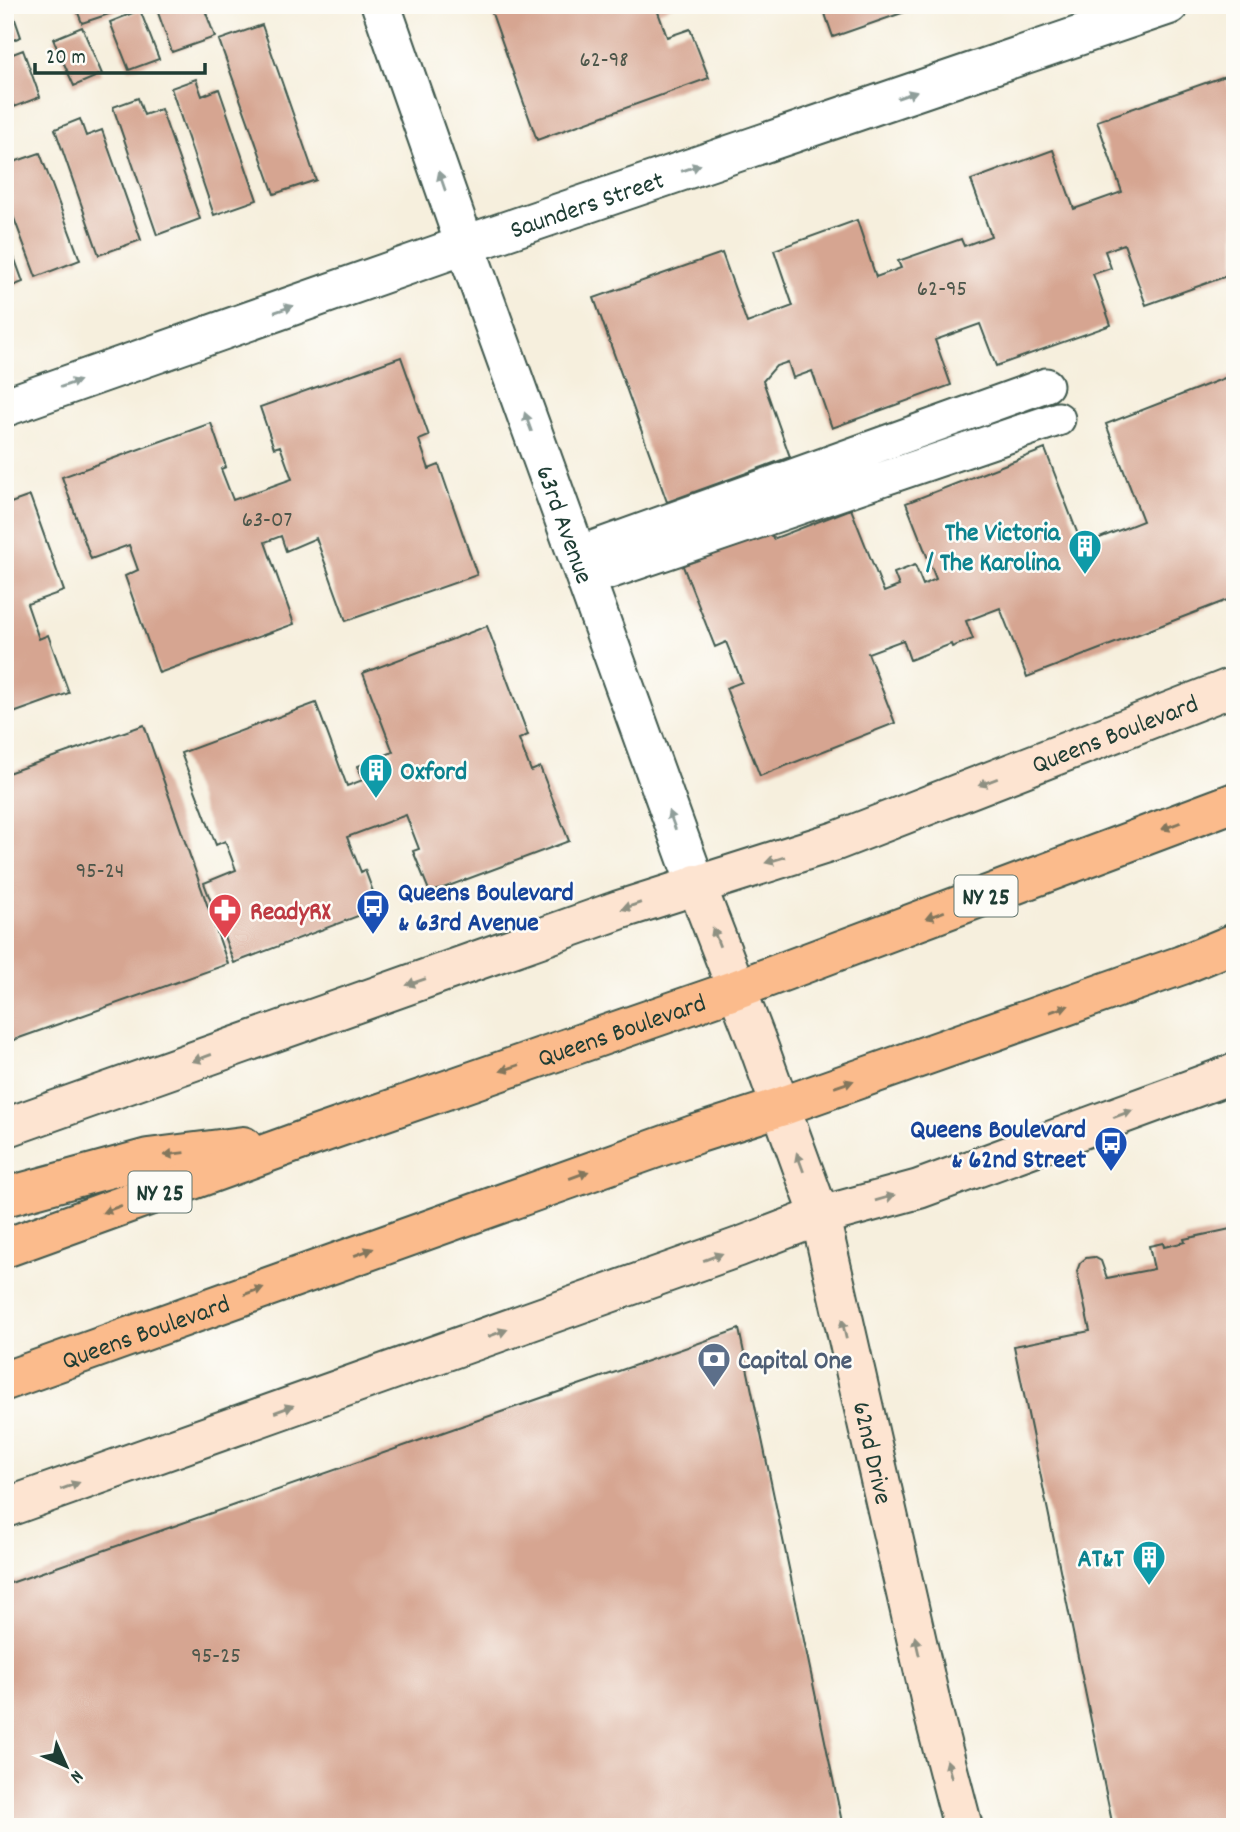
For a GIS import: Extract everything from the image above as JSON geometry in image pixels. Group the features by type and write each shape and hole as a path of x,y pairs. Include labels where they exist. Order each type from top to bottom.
{"main road":[{"name":"Queens Boulevard","path":"5,1248 314,1136 737,989 1235,802"},
{"name":"Queens Boulevard","path":"5,1381 696,1133 780,1107 1182,965 1235,943"},
{"path":"1182,965 1235,954"},
{"path":"5,1197 148,1158 314,1136"}],"street":[{"name":"63rd Avenue","path":"381,5 581,567 696,884 757,1042"},
{"name":"Saunders Street","path":"5,407 465,245 1169,5"},
{"name":"Queens Boulevard","path":"5,1128 696,884 836,841 1235,686"},
{"name":"62nd Drive","path":"757,1042 820,1216 933,1712 963,1827"},
{"path":"5,1508 726,1252 820,1216 919,1189 1235,1073"}],"lane":[{"path":"581,567 1046,385"},
{"path":"581,567 1058,419"}],"building":[{"path":"5,5 10,5 21,37 5,43"},
{"path":"75,5 133,5 133,6 82,23"},
{"path":"203,5 215,37 172,52 156,7"},
{"path":"489,5 675,5 658,12 667,37 690,29 709,78 537,140"},
{"path":"822,5 922,5 922,6 833,37"},
{"path":"140,10 159,59 129,70 110,22"},
{"path":"262,25 316,180 274,194 219,40"},
{"path":"82,27 102,74 74,86 53,39"},
{"path":"23,50 40,97 14,107 5,83 5,57"},
{"path":"1225,76 1235,104 1235,273 1146,305 1124,244 1105,251 1111,268 1093,274 1111,325 996,366 980,324 935,340 951,385 832,428 812,371 793,378 788,362 776,366 763,381 790,457 667,502 594,298 722,253 747,323 793,306 774,250 857,220 876,277 901,268 898,261 961,239 964,246 991,236 971,180 1053,150 1074,209 1122,192 1097,121"},
{"path":"196,79 202,96 219,89 257,200 214,215 171,88"},
{"path":"138,98 144,115 161,109 200,219 157,235 113,107"},
{"path":"80,119 86,136 102,130 141,240 99,255 55,129"},
{"path":"40,153 80,260 36,277 5,194 5,165"},
{"path":"5,232 23,282 5,289"},
{"path":"401,357 429,436 419,440 429,469 439,465 477,575 346,621 316,538 286,551 281,536 265,542 294,624 159,673 125,576 138,570 129,545 91,559 62,477 211,423 226,467 221,469 233,500 292,479 280,446 274,448 260,407"},
{"name":"The Victoria / The Karolina","path":"1235,374 1235,597 1027,677 1000,608 966,621 973,639 952,647 951,644 910,660 903,640 868,653 895,723 760,776 726,688 742,682 726,642 715,647 679,556 767,522 773,539 851,509 884,592 899,586 894,573 915,565 923,585 936,579 906,503 1045,449 1082,545 1143,521 1106,424"},
{"path":"30,496 64,591 27,604 39,639 48,635 69,693 5,716 5,505"},
{"name":"Oxford","path":"487,626 528,735 519,739 531,771 540,767 569,841 430,893 413,851 419,849 406,815 347,837 361,872 365,870 379,908 234,963 204,883 236,870 225,841 216,845 181,753 316,703 347,786 363,780 358,766 393,752 363,673"},
{"path":"144,725 228,964 5,1043 5,774"},
{"name":"AT&T","path":"1235,1228 1235,1827 1113,1827 1014,1346 1090,1331 1077,1271 1086,1258 1094,1257 1101,1261 1107,1278 1154,1269 1149,1246 1163,1243 1164,1247 1185,1242 1184,1239"},
{"path":"739,1329 843,1827 5,1825 5,1585"}],"place":[{"name":"The Victoria / The Karolina","path":"1085,576"},
{"name":"Oxford","path":"376,800"},
{"name":"Queens Boulevard & 63rd Avenue","path":"373,936"},
{"name":"ReadyRX","path":"225,940"},
{"name":"Queens Boulevard & 62nd Street","path":"1111,1173"},
{"name":"Capital One","path":"714,1389"},
{"name":"AT&T","path":"1149,1587"}]}
